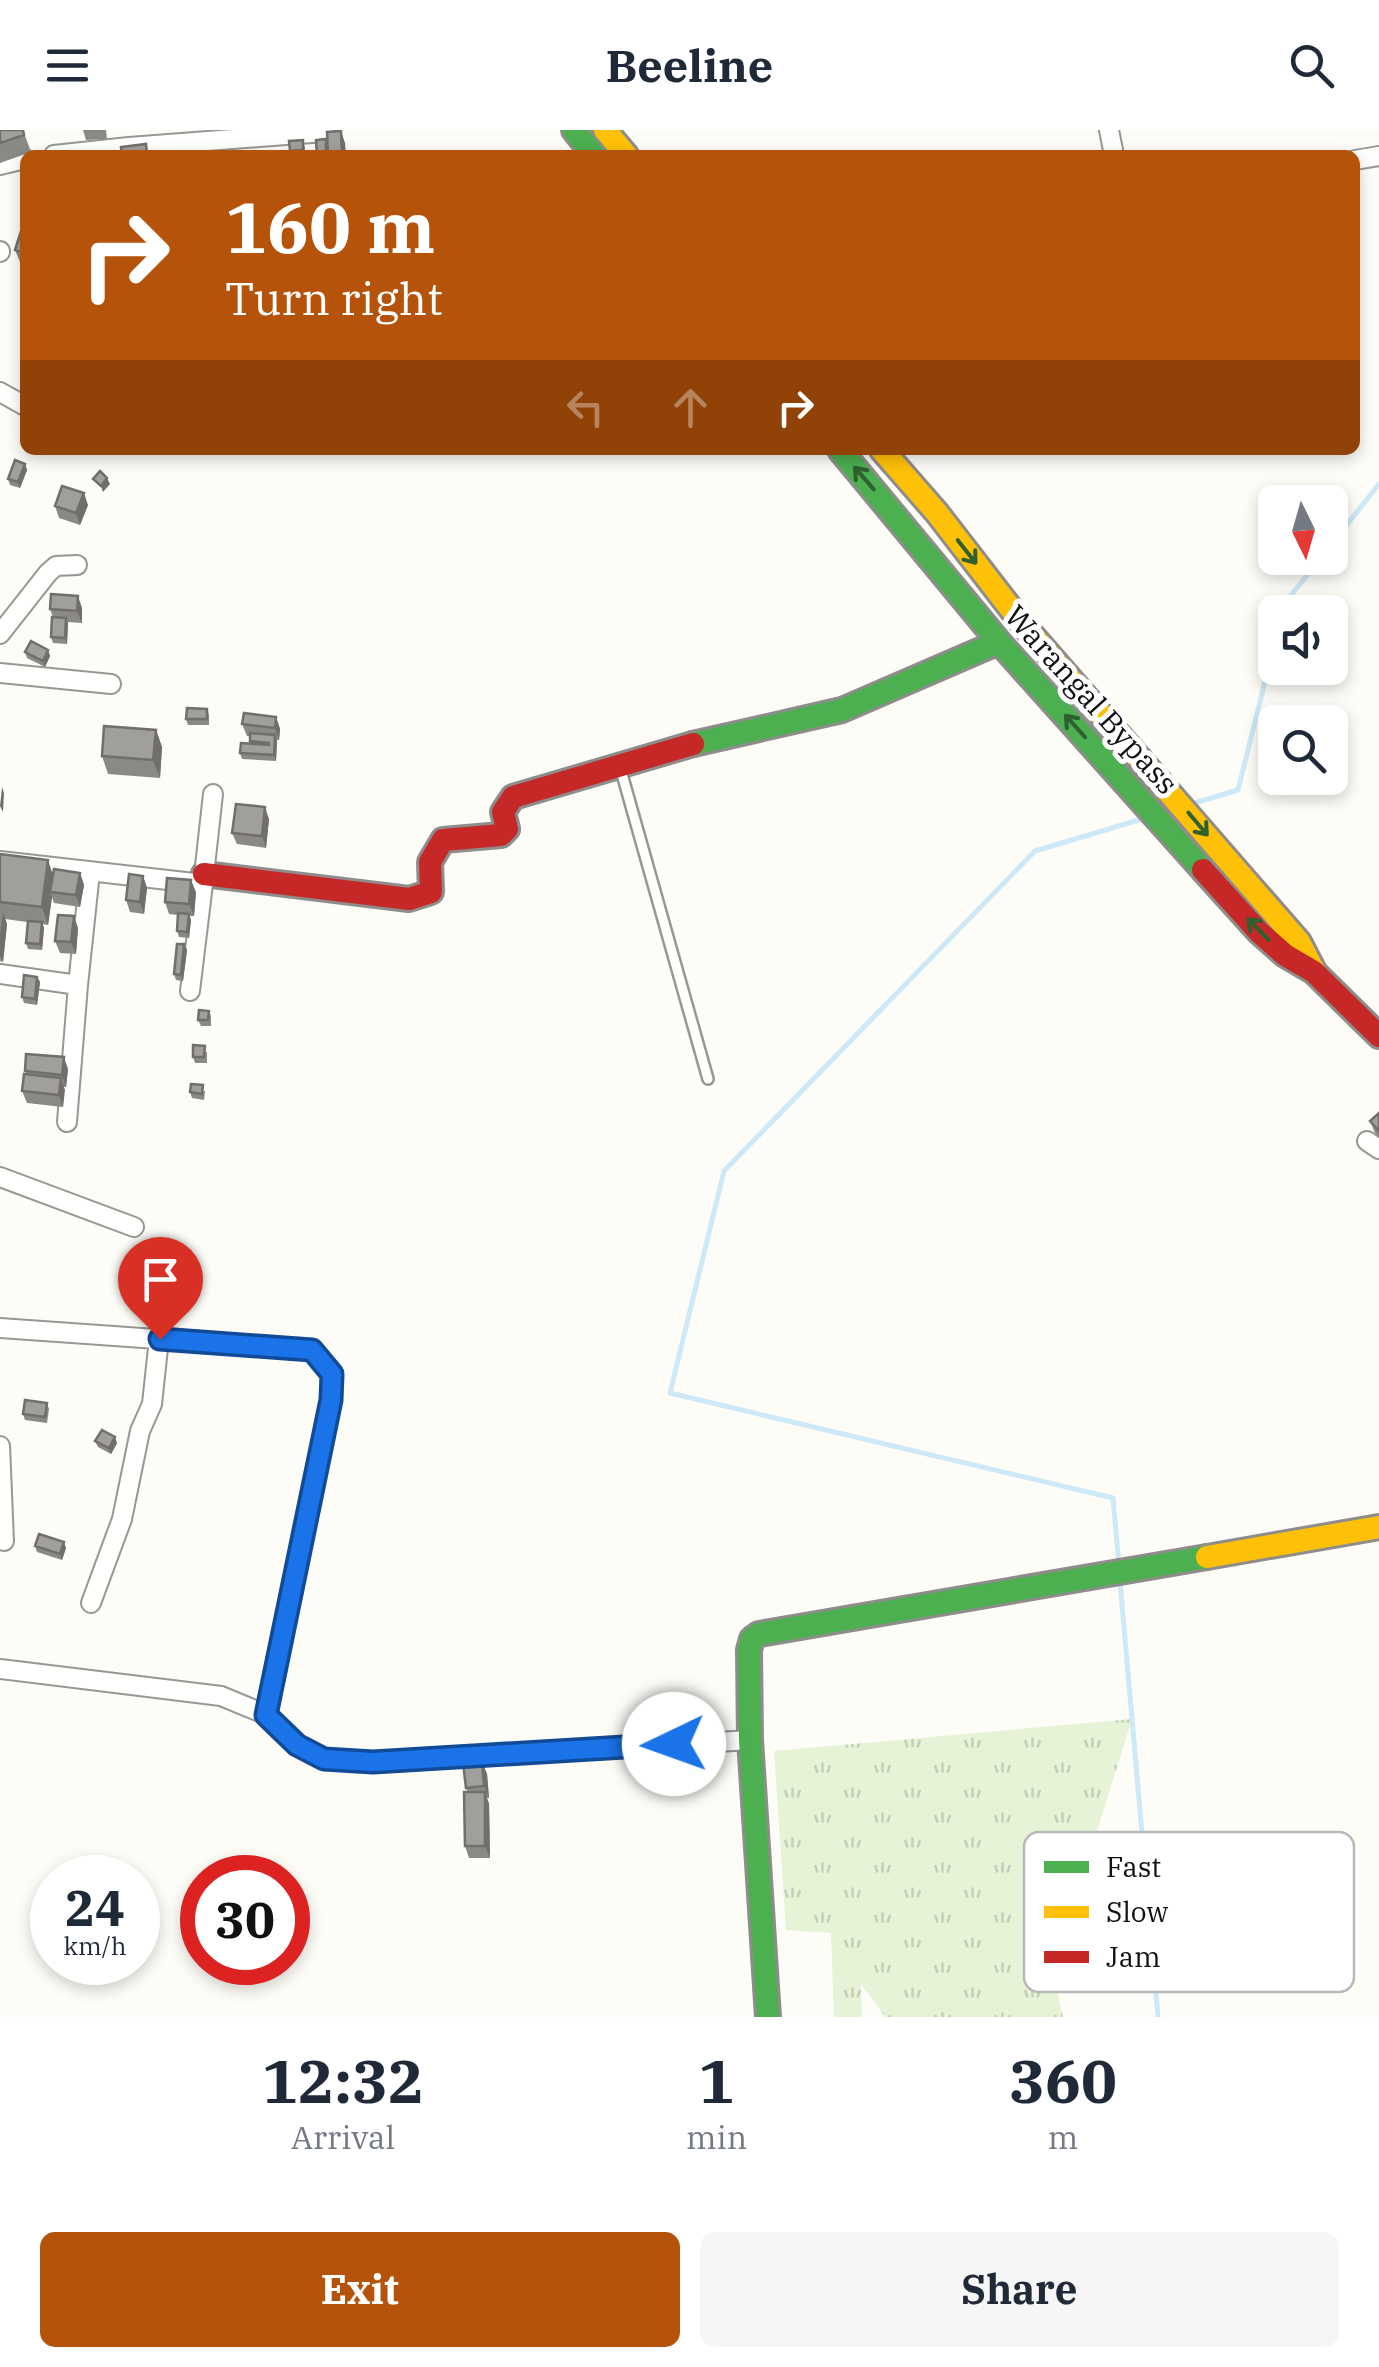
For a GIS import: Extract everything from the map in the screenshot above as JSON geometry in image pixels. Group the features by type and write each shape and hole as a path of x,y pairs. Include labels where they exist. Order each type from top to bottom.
{"street":[{"path":"574,130 590,150"},
{"path":"605,130 622,150"},
{"path":"115,150 326,132"},
{"name":"Warangal Bypass","path":"844,455 998,642 1259,932 1285,955 1314,972 1379,1036"},
{"name":"Warangal Bypass","path":"886,455 937,513 1025,627 1300,942 1314,972"},
{"path":"0,634 48,573 56,566 77,565"},
{"path":"0,861 409,900 430,892 430,862 442,840 502,835 507,829 504,812 512,796 675,748 842,710 998,642"},
{"path":"0,673 111,684"},
{"path":"190,991 213,794"},
{"path":"68,1122 90,872"},
{"path":"0,974 78,984"},
{"path":"0,1177 134,1227"},
{"path":"0,1328 312,1350 332,1374 331,1400 266,1715"},
{"path":"92,1603 122,1519 140,1431 152,1404 160,1339"},
{"path":"0,1446 4,1541"},
{"path":"768,2017 750,1740 752,1639 759,1634 1379,1527"},
{"path":"0,1668 221,1696 266,1715 297,1745 324,1759 373,1762 750,1740"}],"lane":[{"path":"620,764 708,1079"}],"green space":[{"path":"1132,1719 1097,1832 1024,1832 1024,1992 1057,1992 1063,2017 885,2017 861,1984 862,2017 834,2017 831,1933 786,1930 774,1751"}],"building":[{"path":"0,130 23,130 24,135 0,143"},
{"path":"341,131 342,150 328,150 327,132"},
{"path":"326,139 326,150 317,150 316,140"},
{"path":"303,140 303,150 290,150 289,141"},
{"path":"146,144 147,150 121,150 121,147"},
{"path":"15,460 25,464 18,482 8,479"},
{"path":"100,471 107,478 101,486 93,479"},
{"path":"62,486 84,493 76,513 55,506"},
{"path":"51,594 78,596 77,611 50,609"},
{"path":"52,617 66,618 65,638 51,637"},
{"path":"31,641 48,650 43,661 25,652"},
{"path":"187,708 207,709 207,719 186,719"},
{"path":"244,713 276,717 275,728 242,724"},
{"path":"104,726 156,730 153,760 102,756"},
{"path":"250,733 275,735 274,755 240,753 241,743 269,745 250,741"},
{"path":"236,804 265,807 262,836 232,833"},
{"path":"0,854 48,860 42,907 0,902"},
{"path":"54,869 80,873 76,895 50,892"},
{"path":"129,874 143,876 140,902 126,900"},
{"path":"167,878 191,880 189,904 165,902"},
{"path":"178,913 189,914 187,932 177,931"},
{"path":"58,915 74,916 71,942 55,941"},
{"path":"28,921 42,922 40,944 26,943"},
{"path":"177,944 184,944 181,975 174,974"},
{"path":"24,975 37,977 35,999 22,997"},
{"path":"199,1010 209,1011 208,1020 198,1020"},
{"path":"193,1045 205,1046 204,1057 193,1057"},
{"path":"26,1054 64,1057 62,1075 25,1071"},
{"path":"24,1074 61,1078 59,1095 22,1091"},
{"path":"191,1084 203,1085 202,1094 190,1092"},
{"path":"1379,1113 1379,1131 1370,1121"},
{"path":"25,1400 47,1403 45,1417 23,1414"},
{"path":"102,1430 115,1437 109,1448 95,1441"},
{"path":"39,1534 64,1542 60,1554 35,1546"},
{"path":"482,1762 484,1786 466,1788 463,1763"},
{"path":"464,1792 485,1792 485,1846 465,1846"}],"waterway":[{"path":"1348,523 1379,484"},
{"path":"1291,595 1307,575"},
{"path":"1191,804 1238,790 1264,685"},
{"path":"1119,1565 1113,1498 670,1393 724,1171 1035,851 1142,819"},
{"path":"1120,1581 1142,1832"},
{"path":"1156,1992 1158,2017"}],"traffic: fast":[{"path":"574,130 590,150"},
{"path":"844,455 999,642 1203,870"},
{"path":"693,744 842,710 999,642"},
{"path":"768,2017 750,1740 752,1639 759,1634 1207,1557"}],"traffic: slow":[{"path":"605,130 622,150"},
{"path":"886,455 937,513 1025,627 1299,942 1314,971"},
{"path":"1207,1557 1379,1527"}],"traffic: jam":[{"path":"204,874 409,899 431,892 430,862 443,840 501,835 507,829 503,812 513,797 693,744"},
{"path":"1203,870 1259,932 1285,955 1314,972 1379,1036"}],"route":[{"path":"160,1339 312,1350 332,1374 331,1400 266,1715 297,1745 324,1759 373,1762 674,1744"}]}
